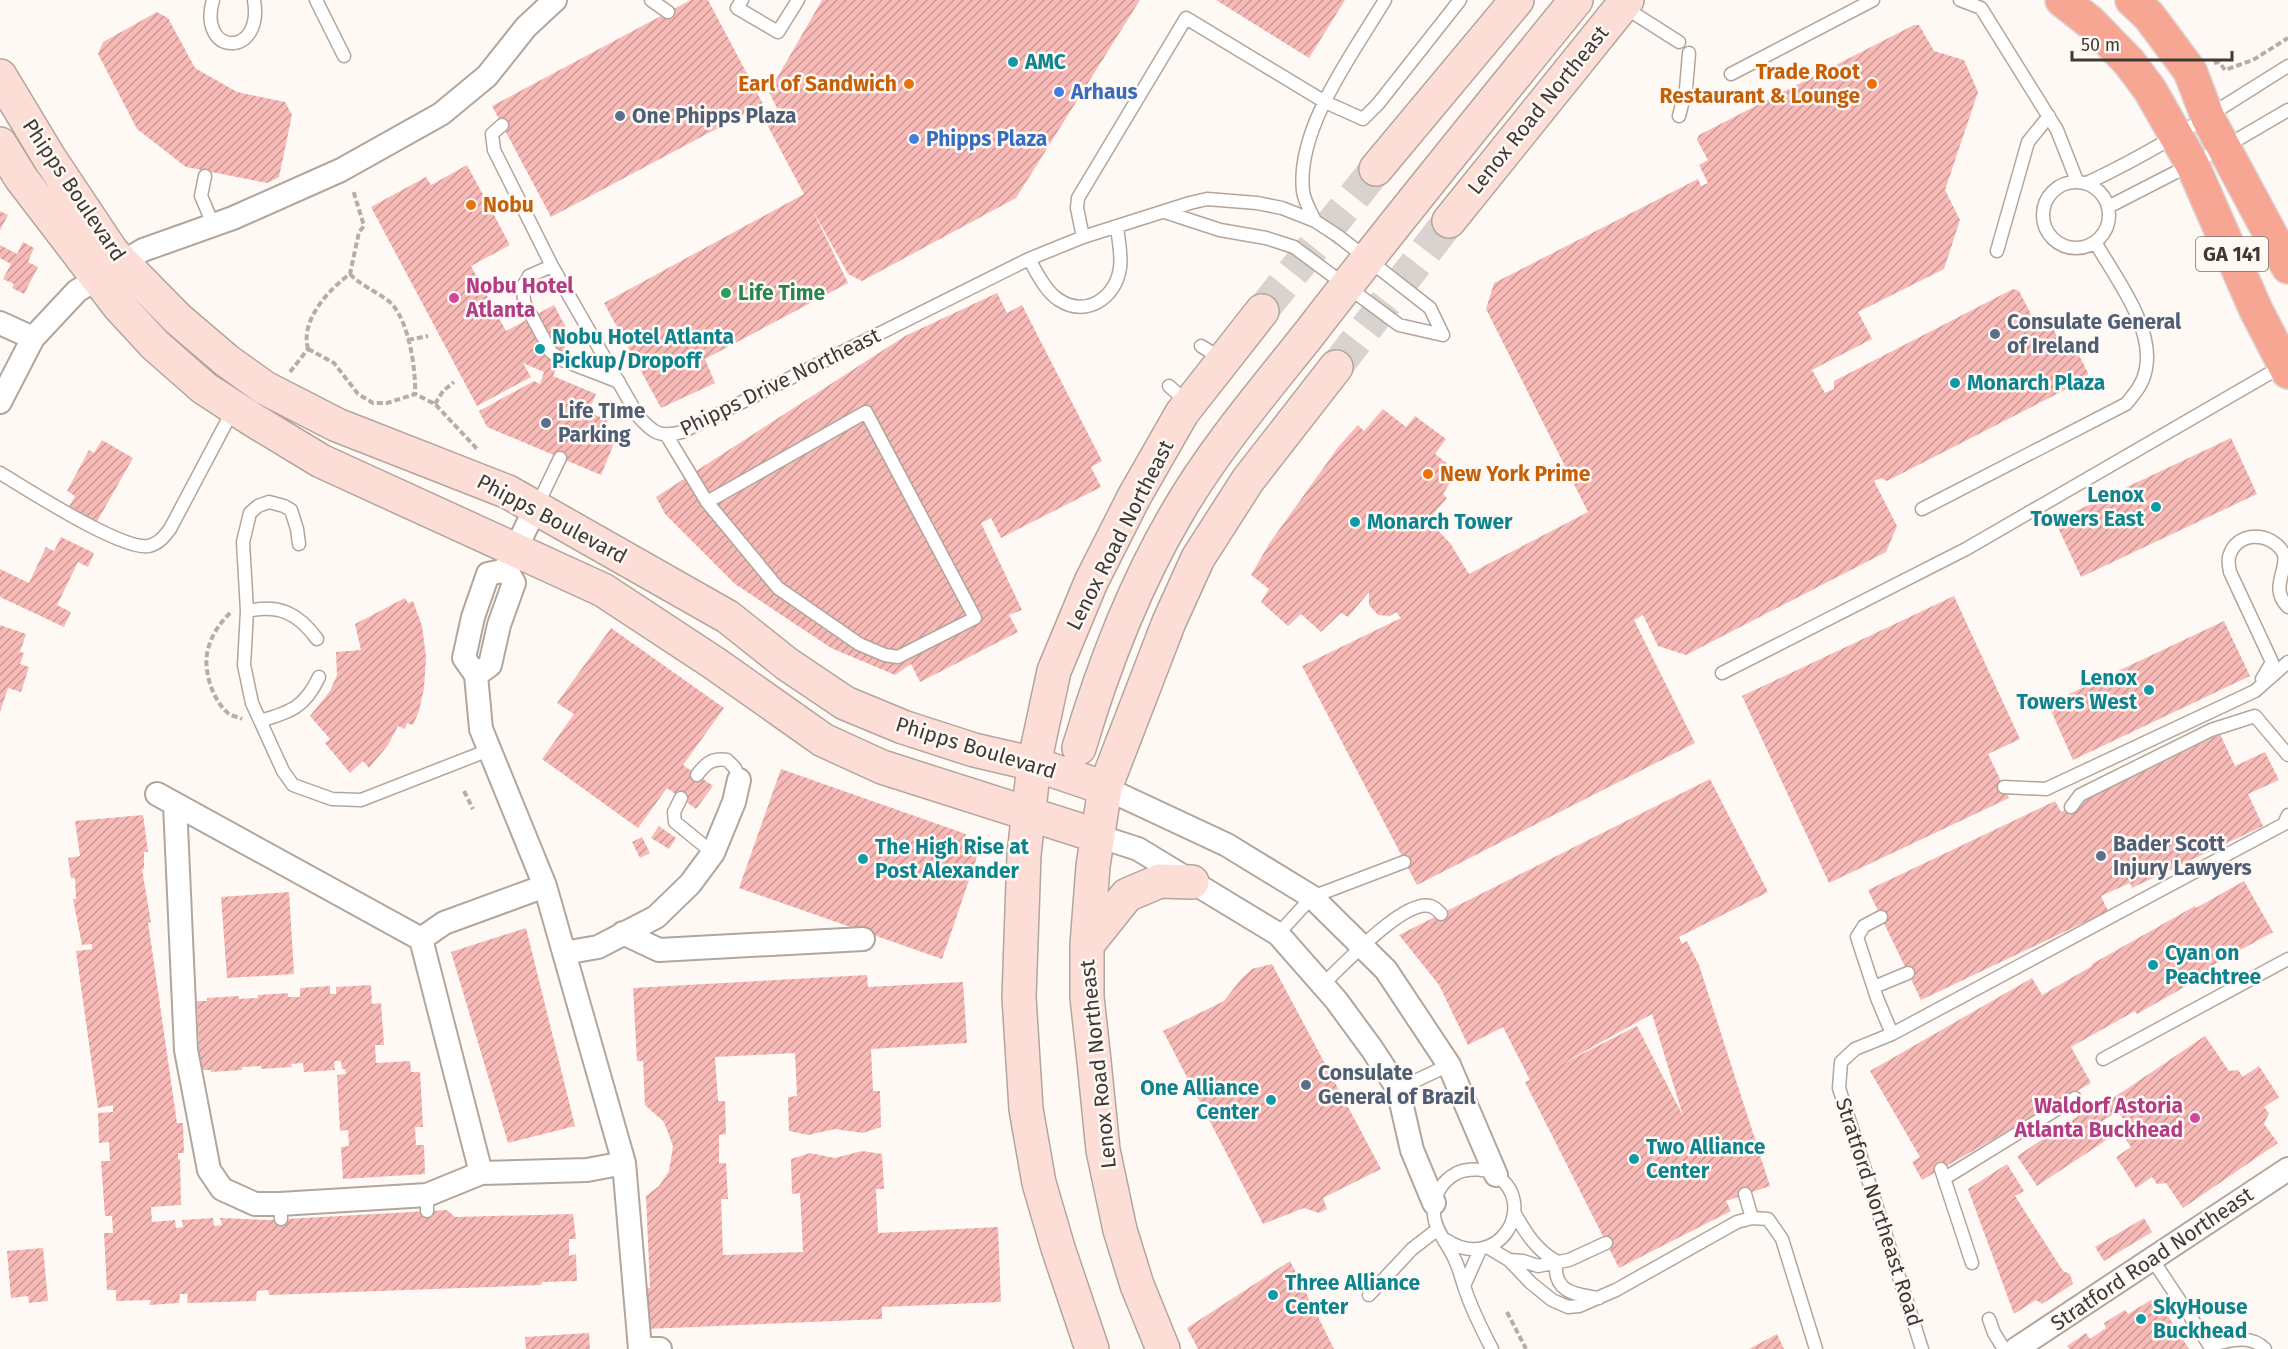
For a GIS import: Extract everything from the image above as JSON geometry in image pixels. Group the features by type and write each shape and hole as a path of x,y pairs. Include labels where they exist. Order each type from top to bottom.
{"highway":[{"name":"GA 141","path":"2062,0 2090,22 2129,62 2150,90 2184,150 2256,310 2286,368"},
{"name":"GA 141","path":"2132,0 2149,16 2190,71 2208,118 2288,267"}],"main road":[{"path":"1376,169 1517,0"},
{"path":"1105,788 1079,748 1094,698 1118,636 1141,582 1177,513 1214,455 1367,259 1576,0"},
{"name":"Lenox Road Northeast","path":"1449,221 1624,3"},
{"name":"Phipps Boulevard","path":"0,76 56,168 112,252 109,270 119,306 155,345 204,388 234,408 317,436 496,486 728,617 787,664 845,703 903,728 974,750 1034,764 1105,788"},
{"name":"Phipps Boulevard","path":"0,144 21,178 109,270 178,319 226,360 265,388 317,436 511,558 603,591 714,663 823,740 882,766 1098,836"},
{"name":"Lenox Road Northeast","path":"1092,1349 1042,1194 1026,1109 1019,997 1027,813 1034,764 1054,671 1091,582 1134,497 1179,395 1212,353 1262,311"},
{"name":"Lenox Road Northeast","path":"1163,1349 1137,1285 1120,1230 1103,1150 1088,997 1087,945 1093,866 1105,788 1169,622 1198,558 1248,480 1336,367"},
{"path":"1034,764 1079,748"},
{"path":"1087,945 1127,895 1160,881 1192,882"}],"street":[{"path":"0,402 33,338 77,291 154,245 233,218 341,170 441,114 487,76 526,27 555,0"},
{"path":"0,323 33,338"},
{"path":"536,507 511,558 501,571 488,574 473,616 465,658 476,675 481,729 545,886 624,1164 640,1349 660,1349"},
{"path":"564,952 598,948 656,916 690,884 713,853 734,802 739,780"},
{"path":"1105,788 1227,845 1311,897 1386,970 1449,1065 1496,1175"},
{"path":"481,1173 421,939 166,799 186,1050 209,1170 222,1189 255,1204 281,1212 427,1203 481,1173 587,1170 624,1164"},
{"path":"1098,836 1138,849 1278,934 1336,1000 1398,1089 1412,1150 1434,1203"},
{"path":"421,939 444,923 545,886"},
{"path":"623,933 659,950 863,939"},
{"name":"Stratford Road Northeast","path":"2016,1349 2288,1169"}],"lane":[{"path":"213,0 210,12 211,25 216,37 226,43 238,43 248,36 254,26 256,10 254,0"},
{"path":"316,0 344,56"},
{"path":"651,0 668,12"},
{"path":"742,0 737,8 778,32 798,0"},
{"path":"1315,221 1303,194 1303,171 1311,132 1325,102 1385,0"},
{"path":"1083,237 1077,208 1078,198 1186,18 1325,102 1363,119 1371,113 1460,0"},
{"path":"1731,74 1873,0"},
{"path":"1960,0 1982,8 2049,116 2082,182 2096,188 2104,196 2108,207 2108,226 2103,235 2086,247 2075,249 2065,247 2048,234 2042,214 2049,195 2057,187 2082,182 2184,150 2223,148 2288,110"},
{"path":"1624,3 1679,42"},
{"path":"1679,116 1686,89 1689,54"},
{"path":"2108,207 2184,150 2208,118 2288,66"},
{"path":"1997,250 2028,142 2049,116"},
{"name":"Phipps Drive Northeast","path":"502,125 492,134 494,150 552,266 638,416 656,433 667,436 682,432 1029,260 1083,237 1207,199 1231,200 1282,208 1315,221 1430,308 1443,335 1399,325 1346,286"},
{"path":"205,176 201,195 213,224"},
{"path":"1166,212 1220,231 1266,238 1294,247 1346,286"},
{"path":"1029,260 1044,285 1058,300 1074,307 1091,305 1107,297 1117,283 1121,266 1117,226"},
{"path":"1922,509 2126,404 2139,389 2146,368 2147,353 2142,323 2095,242"},
{"path":"552,266 529,276 523,286 524,302 551,352 562,360 619,382"},
{"path":"586,369 598,366 600,360 598,347"},
{"path":"1722,673 1966,549 2286,368"},
{"path":"0,473 97,529 139,546 149,546 159,542 170,529 234,408"},
{"path":"667,436 707,502 778,588 859,644 885,655 898,657 975,618 866,412 707,502"},
{"path":"536,507 560,458"},
{"path":"298,544 297,529 291,510 269,502 258,506 250,513 243,542 247,612 244,665 252,703 283,771 293,785 332,800 361,800 489,750"},
{"path":"2255,691 2272,662 2230,572 2229,558 2236,545 2249,537 2264,537 2277,544 2285,556 2284,571 2279,586 2283,603 2288,608"},
{"path":"247,612 273,609 291,614 306,625 317,639"},
{"path":"2004,788 2046,789 2255,691 2288,662"},
{"path":"260,721 298,707 311,694 319,677"},
{"path":"2071,807 2080,795 2211,730 2255,716 2288,755"},
{"path":"697,775 705,764 716,759 727,760 735,768 739,780"},
{"path":"681,798 674,812 675,822 713,853"},
{"name":"Stratford Northeast Road","path":"1922,1349 1839,1088 1841,1062 1855,1049 1892,1034 2286,819"},
{"path":"1278,934 1311,897 1404,862"},
{"path":"1322,985 1387,925 1413,908 1428,905 1441,914"},
{"path":"1881,917 1864,926 1857,937 1892,1034"},
{"path":"2103,1059 2288,959"},
{"path":"1874,987 1908,973"},
{"path":"1398,1089 1449,1065"},
{"path":"1971,1263 1943,1174 2075,1098"},
{"path":"1446,1240 1456,1247 1470,1250 1485,1249 1501,1239 1511,1225 1514,1212 1512,1198 1506,1186 1496,1175 1470,1170 1458,1173 1446,1180 1438,1191 1434,1203 1434,1216 1438,1229 1456,1260 1464,1286 1492,1349"},
{"path":"1745,1194 1752,1218"},
{"path":"1514,1212 1542,1254 1556,1261"},
{"path":"1509,1260 1531,1283 1559,1304 1579,1306 1600,1298 1737,1222 1752,1218 1768,1220 1782,1239 1816,1349"},
{"path":"1369,1295 1412,1249 1438,1229"},
{"path":"1485,1249 1509,1260 1523,1261 1538,1266 1569,1260 1606,1243"},
{"path":"1464,1286 1485,1249"},
{"path":"2152,1259 2210,1347 2240,1338 2258,1342 2265,1349"},
{"path":"1556,1261 1555,1275 1563,1287 1582,1295 1600,1298"},
{"path":"1989,1319 2004,1349"}],"path":[{"path":"2208,63 2218,63 2225,70 2253,60 2288,38"},
{"path":"352,190 364,226 359,232 350,274 339,282 306,327 305,338 308,349 334,363 358,394 373,403 387,403 415,394 435,404 484,457"},
{"path":"350,274 358,283 379,294 393,306 408,340 414,364 415,394"},
{"path":"408,340 428,336"},
{"path":"289,374 308,349"},
{"path":"435,404 443,391 454,382"},
{"path":"464,791 473,809"},
{"path":"1507,1312 1526,1349"}],"building":[{"name":"One Phipps Plaza","path":"691,0 708,0 763,104 551,217 492,106"},
{"name":"Phipps Plaza","path":"822,0 1140,0 1016,198 862,281 848,274 812,209 848,283 705,359 715,383 661,408 604,303 804,194 763,117 777,108 769,92"},
{"path":"1216,0 1345,0 1309,58"},
{"path":"157,12 168,18 195,68 237,92 285,102 292,115 279,177 267,183 186,167 137,129 98,54 103,42"},
{"path":"1914,25 1919,25 1934,51 1964,60 1978,92 1945,190 1960,220 1944,269 1858,312 1872,339 1812,370 1825,393 1834,389 1834,381 2013,289 2019,291 2031,314 2027,320 2029,324 2041,317 2049,319 2060,343 2058,350 2055,351 2057,355 2072,348 2076,349 2088,373 2086,379 1887,481 1881,478 1874,481 1897,526 1886,552 1686,655 1658,646 1643,615 1634,620 1695,743 1417,885 1302,666 1401,618 1396,612 1390,616 1378,615 1369,605 1369,592 1348,617 1341,613 1321,632 1301,614 1288,626 1261,602 1269,589 1251,575 1269,544 1339,446 1358,425 1364,431 1383,409 1406,427 1415,416 1446,439 1435,454 1457,471 1443,494 1447,498 1428,520 1450,543 1469,574 1588,512 1486,309 1494,283 1698,179 1701,186 1708,183 1699,165 1708,160 1697,140 1699,135"},
{"name":"Nobu Hotel Atlanta","path":"467,165 510,245 471,266 506,331 554,305 570,335 553,376 596,394 588,412 608,420 604,430 617,436 601,475 487,427 479,411 534,381 540,384 544,372 523,363 531,377 477,406 371,207 426,177 431,185"},
{"path":"0,211 8,215 0,230"},
{"path":"23,242 34,248 28,262 38,267 24,294 12,288 14,284 3,279 11,264 0,258 0,245 17,254"},
{"path":"997,293 1007,313 1022,305 1102,461 1091,467 1101,487 1001,538 991,518 981,523 1022,610 1009,615 1018,632 920,682 911,664 895,675 831,648 735,584 665,514 656,497 905,336"},
{"name":"Lenox Towers East","path":"2231,438 2257,494 2081,577 2055,521"},
{"path":"102,440 133,458 95,525 67,510 75,496 67,491 89,450 94,453"},
{"path":"61,537 94,553 88,567 78,562 57,605 71,612 64,627 0,597 0,569 29,583 46,547 54,551"},
{"path":"1954,596 2020,739 1988,754 2009,798 1829,883 1742,696"},
{"path":"405,598 408,603 413,601 422,626 426,657 424,688 419,711 413,725 407,723 405,729 398,726 388,745 369,768 363,761 350,773 325,743 330,739 310,716 330,691 337,675 336,652 361,650 355,624"},
{"name":"Lenox Towers West","path":"2224,621 2250,676 2073,760 2048,704"},
{"path":"0,625 26,634 20,652 24,653 20,664 29,667 21,692 8,688 0,712"},
{"path":"611,628 724,708 683,765 713,786 696,809 667,788 638,828 542,759 574,714 557,703"},
{"path":"2220,734 2235,766 2265,752 2279,780 2248,794 2263,826 2132,888 2130,883 2101,896 2108,911 1921,1000 1868,890 2055,801 2061,812"},
{"name":"The High Rise at Post Alexander","path":"781,769 966,834 963,845 979,851 942,959 739,888"},
{"path":"1710,779 1768,892 1679,937 1682,944 1687,941 1699,965 1770,1186 1726,1201 1731,1211 1619,1268 1525,1082 1530,1080 1503,1027 1468,1045 1439,985 1399,935","holes":["1652,1014 1683,1116 1637,1026 1558,1066"]},
{"path":"143,815 148,852 144,852 144,869 142,869 151,923 148,922 177,1123 183,1123 184,1153 178,1153 181,1205 151,1207 152,1222 175,1220 176,1228 183,1227 182,1220 213,1218 214,1226 222,1225 220,1218 268,1220 447,1210 455,1217 573,1214 576,1239 569,1239 569,1256 576,1254 577,1281 542,1282 541,1285 269,1295 268,1290 257,1291 256,1301 187,1303 188,1294 180,1294 179,1303 149,1305 151,1300 116,1301 116,1290 107,1290 104,1233 113,1233 112,1216 105,1216 101,1161 110,1161 109,1142 99,1143 98,1113 113,1112 113,1105 98,1108 76,951 92,949 92,944 82,945 73,899 76,899 75,878 71,878 68,858 80,856 75,821"},
{"path":"659,826 676,838 669,849 651,838"},
{"path":"642,837 650,853 640,858 632,842"},
{"path":"2244,881 2273,932 2208,968 2211,972 2137,1014 2135,1011 2071,1047 2091,1083 1922,1180 1912,1162 1920,1157 1870,1071 2032,978 2042,995 2092,964"},
{"path":"289,892 294,974 227,978 221,897"},
{"path":"526,928 575,1126 508,1143 451,952"},
{"name":"One Alliance Center","path":"1272,964 1381,1169 1323,1198 1327,1209 1319,1213 1304,1208 1263,1224 1163,1031 1224,1001 1252,969"},
{"path":"867,975 868,987 963,982 967,1043 871,1049 873,1091 880,1091 881,1127 863,1133 835,1129 808,1135 789,1131 788,1097 797,1096 795,1053 715,1057 718,1101 725,1101 726,1134 719,1135 719,1163 726,1163 728,1199 721,1199 723,1255 803,1252 800,1193 792,1194 791,1159 810,1153 835,1158 862,1151 882,1154 884,1189 876,1189 878,1233 998,1227 1001,1302 882,1307 882,1319 646,1329 645,1288 650,1288 646,1196 659,1186 669,1171 673,1146 664,1122 645,1105 643,1061 637,1061 633,988"},
{"path":"371,985 372,1004 381,1003 384,1045 375,1045 376,1063 410,1061 411,1072 420,1072 423,1127 415,1127 416,1145 424,1145 425,1174 343,1179 341,1147 349,1146 348,1130 340,1131 337,1075 346,1074 345,1069 342,1069 341,1061 334,1061 335,1070 304,1072 303,1063 291,1064 292,1067 261,1069 261,1066 242,1067 242,1070 211,1072 211,1070 200,1070 197,1001 239,996 239,999 258,998 258,995 288,993 288,997 300,997 300,988 330,986 330,994 336,994 336,987"},
{"name":"Waldorf Astoria Atlanta Buckhead","path":"2205,1036 2229,1071 2238,1070 2243,1077 2259,1066 2279,1097 2264,1107 2269,1113 2264,1124 2278,1143 2183,1208 2166,1183 2157,1184 2152,1177 2136,1188 2116,1157 2131,1147 2126,1140 2131,1131 2118,1111 2098,1124 2108,1139 2037,1186 2017,1156 2089,1109 2091,1113"},
{"path":"2007,1164 2024,1191 2015,1196 2063,1271 2070,1274 2073,1284 2042,1304 2036,1300 2014,1314 1968,1189"},
{"path":"2144,1218 2152,1232 2104,1261 2095,1247"},
{"path":"43,1248 48,1301 29,1303 28,1296 11,1298 7,1251"},
{"name":"Three Alliance Center","path":"1290,1261 1334,1349 1198,1349 1187,1328"},
{"name":"SkyHouse Buckhead","path":"2156,1297 2189,1349 2069,1349 2067,1346 2086,1333 2090,1339 2106,1328 2104,1323 2125,1310 2128,1314"},
{"path":"589,1333 590,1349 526,1349 525,1337"},
{"path":"1777,1334 1784,1349 1749,1349"}],"tunnel":[{"path":"1262,311 1376,169"},
{"path":"1336,367 1449,221"}],"place":[{"name":"AMC","path":"1013,62"},
{"name":"Earl of Sandwich","path":"909,84"},
{"name":"Trade Root Restaurant & Lounge","path":"1872,84"},
{"name":"Arhaus","path":"1059,92"},
{"name":"One Phipps Plaza","path":"620,116"},
{"name":"Phipps Plaza","path":"914,139"},
{"name":"Nobu","path":"471,205"},
{"name":"Life Time","path":"726,293"},
{"name":"Nobu Hotel Atlanta","path":"454,298"},
{"name":"Consulate General of Ireland","path":"1995,334"},
{"name":"Nobu Hotel Atlanta Pickup/Dropoff","path":"540,349"},
{"name":"Monarch Plaza","path":"1955,383"},
{"name":"Life TIme Parking","path":"546,423"},
{"name":"New York Prime","path":"1428,474"},
{"name":"Lenox Towers East","path":"2156,507"},
{"name":"Monarch Tower","path":"1355,522"},
{"name":"Lenox Towers West","path":"2149,690"},
{"name":"Bader Scott Injury Lawyers","path":"2101,856"},
{"name":"The High Rise at Post Alexander","path":"863,859"},
{"name":"Cyan on Peachtree","path":"2153,965"},
{"name":"Consulate General of Brazil","path":"1306,1085"},
{"name":"One Alliance Center","path":"1271,1100"},
{"name":"Waldorf Astoria Atlanta Buckhead","path":"2195,1118"},
{"name":"Two Alliance Center","path":"1634,1159"},
{"name":"Three Alliance Center","path":"1273,1295"},
{"name":"SkyHouse Buckhead","path":"2141,1319"}]}
